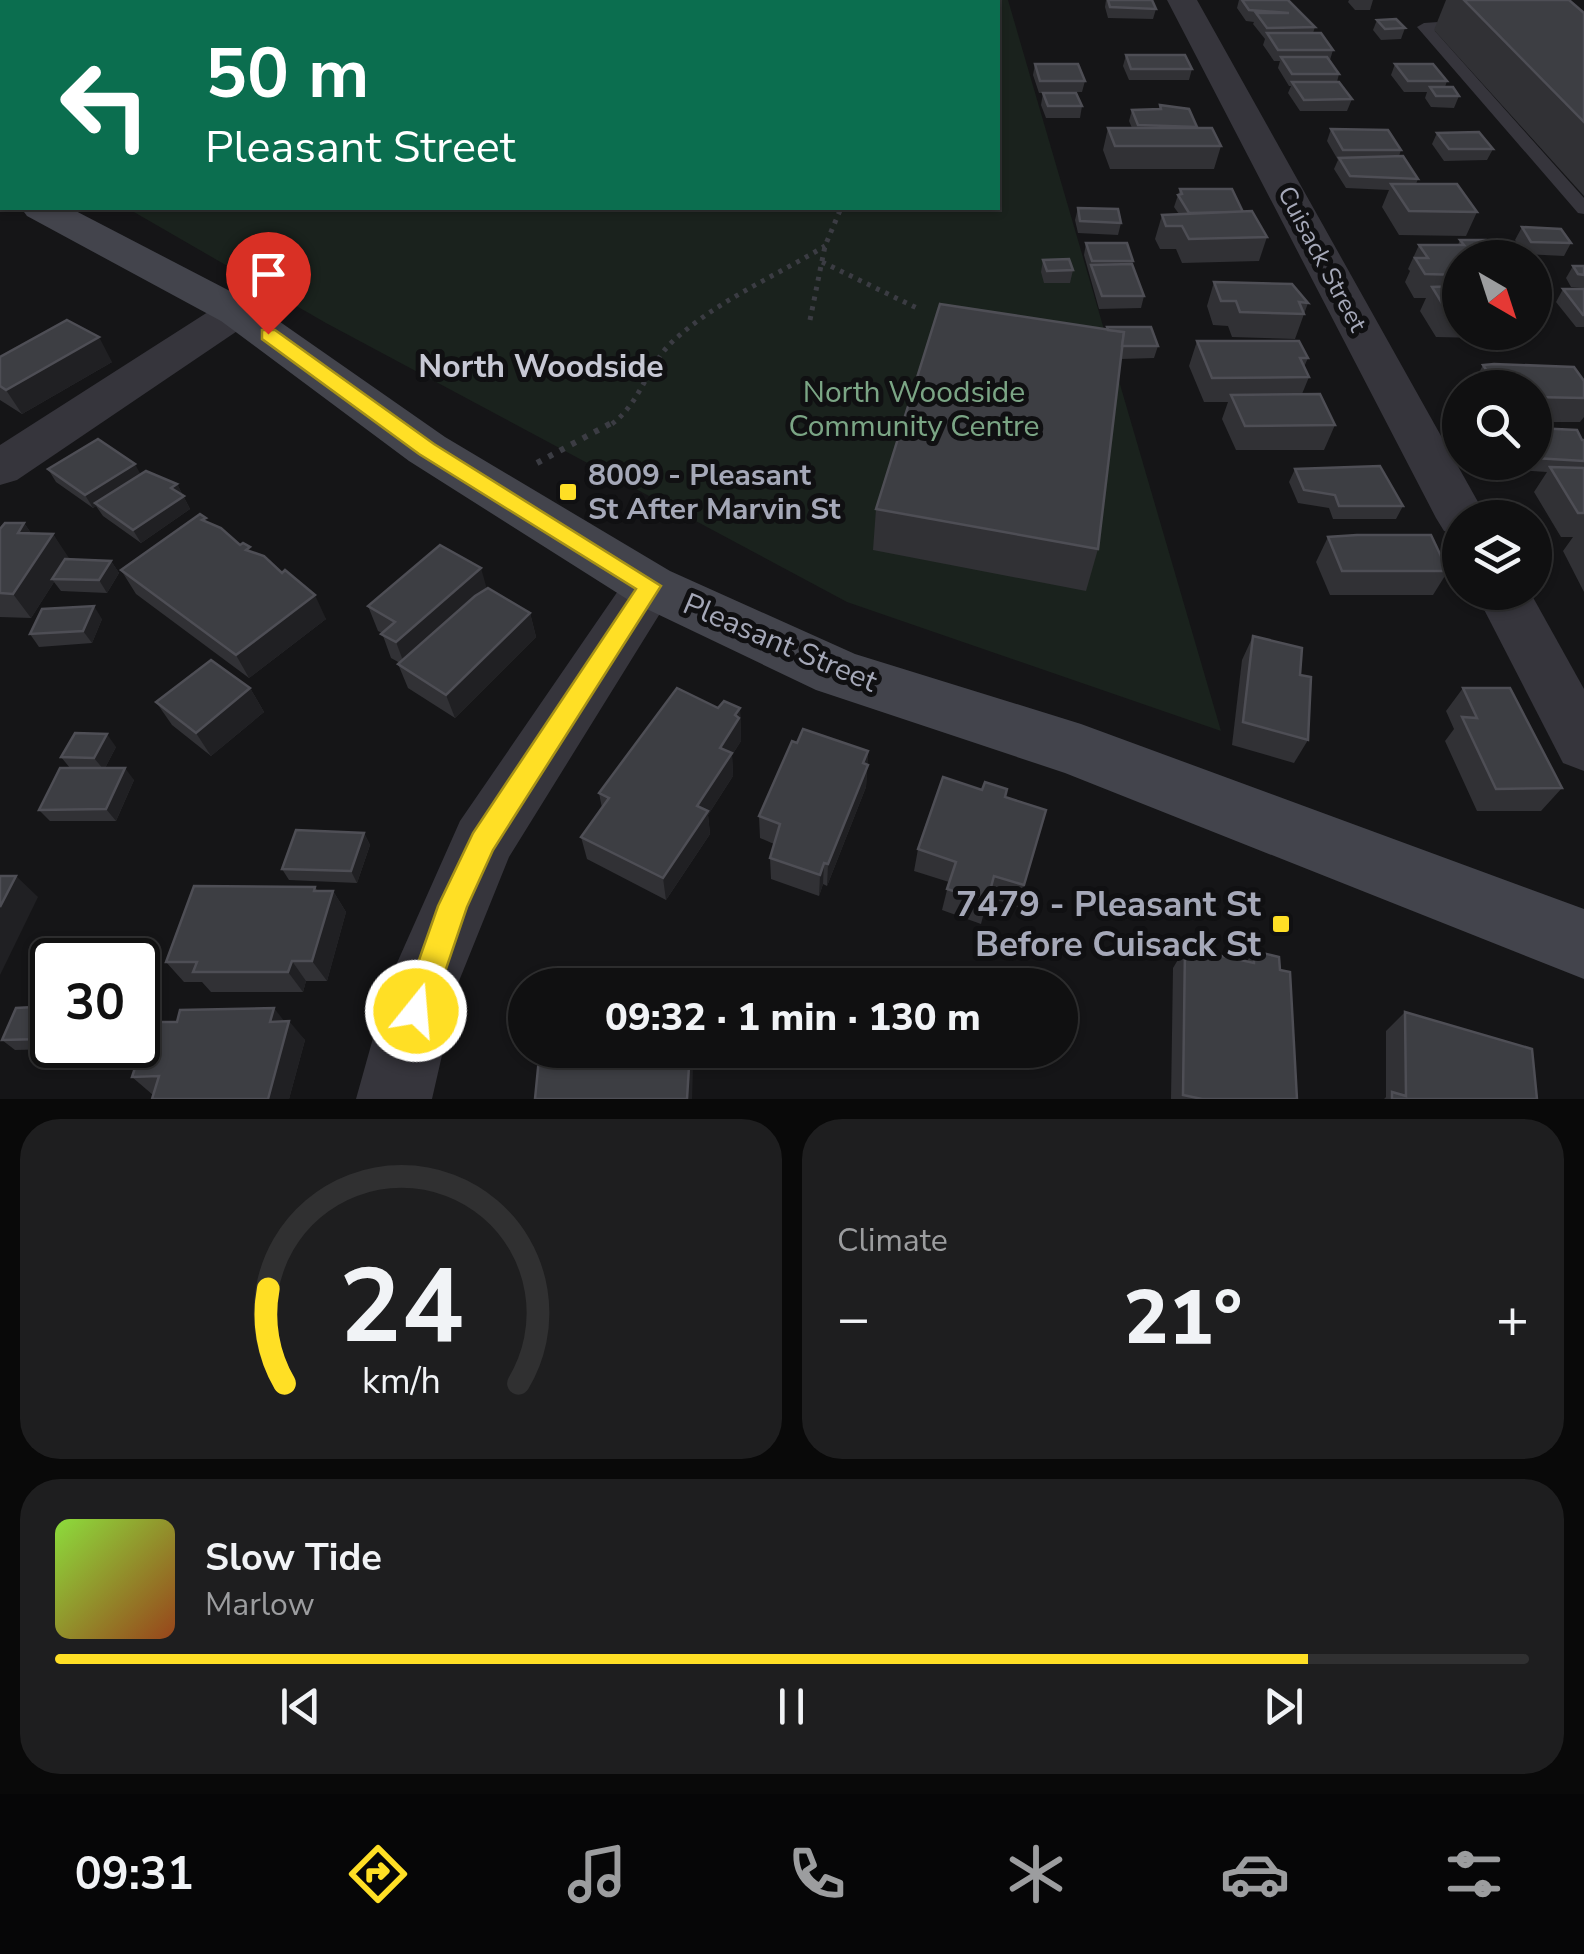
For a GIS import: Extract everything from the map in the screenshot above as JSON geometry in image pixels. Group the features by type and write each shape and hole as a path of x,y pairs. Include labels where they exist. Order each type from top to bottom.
{"main road":[{"name":"Pleasant Street","path":"45,210 236,312 427,449 650,586 837,673 1081,751 1584,944"}],"street":[{"name":"Cuisack Street","path":"1182,0 1452,500"},
{"path":"0,468 236,312"},
{"path":"394,1099 424,982 483,842 650,586"},
{"path":"1512,610 1584,744"}],"lane":[{"path":"1488,24 1424,27 1584,209"}],"path":[{"path":"810,320 825,246 840,210"},
{"path":"498,493 554,450 593,436 626,413 667,346 695,324 825,246"},
{"path":"822,262 921,310"}],"green space":[{"name":"North Woodside Community Centre","path":"1000,0 1008,0 1221,731 847,602 326,323 130,210 1000,210"}],"building":[{"path":"1108,0 1152,0 1156,9 1110,7"},
{"path":"1242,0 1288,0 1315,27 1267,28 1256,13 1289,13 1249,10"},
{"path":"1464,0 1569,0 1584,13 1584,122"},
{"path":"1396,19 1405,28 1385,29 1377,20"},
{"path":"1267,33 1321,33 1333,50 1278,50"},
{"path":"1126,55 1185,55 1192,69 1131,69"},
{"path":"1281,57 1327,57 1339,74 1292,74"},
{"path":"1035,64 1078,64 1085,81 1040,81"},
{"path":"1395,64 1433,64 1447,81 1408,81"},
{"path":"1292,82 1339,82 1352,99 1304,100"},
{"path":"1430,87 1453,87 1459,96 1436,96"},
{"path":"1043,93 1076,93 1082,106 1048,106"},
{"path":"1160,105 1189,109 1197,127 1138,125 1132,110 1161,109"},
{"path":"1108,128 1212,128 1221,146 1115,146"},
{"path":"1331,129 1388,130 1401,150 1343,150"},
{"path":"1479,132 1493,149 1449,149 1437,133"},
{"path":"1403,156 1418,179 1350,176 1339,158"},
{"path":"1391,184 1457,184 1477,212 1409,211"},
{"path":"1180,189 1232,189 1243,212 1189,213 1178,195 1182,194"},
{"path":"1078,208 1118,209 1121,223 1080,221"},
{"path":"1252,211 1267,237 1189,239 1182,226 1166,226 1162,215"},
{"path":"1522,227 1561,229 1571,243 1552,240 1530,240"},
{"path":"1086,243 1127,243 1133,261 1092,261"},
{"path":"1419,245 1442,245 1442,274 1425,274 1415,258 1428,258"},
{"path":"1069,259 1073,270 1047,271 1043,260"},
{"path":"1132,264 1144,296 1102,296 1091,265"},
{"path":"1573,266 1584,266 1584,275 1578,274"},
{"path":"1214,282 1292,284 1308,303 1299,302 1304,314 1240,312 1236,301 1221,301"},
{"path":"1432,287 1442,287 1442,303"},
{"path":"1563,289 1584,289 1584,315 1583,315"},
{"name":"North Woodside Community Centre","path":"940,304 1124,332 1098,549 876,509"},
{"path":"67,320 99,337 6,390 0,386 0,357"},
{"path":"1107,327 1151,327 1158,346 1122,346 1124,332"},
{"path":"1197,341 1299,341 1308,358 1300,358 1309,377 1212,378"},
{"path":"1483,365 1574,367 1584,381 1584,398 1552,397 1552,370 1486,370"},
{"path":"1320,394 1335,425 1245,426 1231,395"},
{"path":"1552,429 1577,430 1584,440 1584,461 1552,459"},
{"path":"98,439 135,464 85,495 48,469"},
{"path":"1380,466 1403,506 1339,506 1335,495 1304,490 1295,469"},
{"path":"1552,467 1584,468 1584,513 1578,513"},
{"path":"146,471 177,484 171,488 184,496 133,530 95,503"},
{"path":"200,514 206,518 202,520 221,528 240,545 250,547 246,550 264,556 315,595 236,655 121,570"},
{"path":"5,523 24,523 18,533 53,534 13,594 0,593 0,529"},
{"path":"1431,535 1442,558 1442,571 1342,571 1328,537"},
{"path":"440,545 481,568 396,642 381,634 395,622 368,606"},
{"path":"65,559 111,561 99,580 52,579"},
{"path":"488,588 530,613 446,695 398,664 475,596"},
{"path":"94,606 83,631 30,634 42,609"},
{"path":"1253,636 1302,648 1300,675 1311,677 1308,740 1243,722"},
{"path":"211,660 250,688 196,733 156,702"},
{"path":"677,688 718,708 724,701 740,708 735,715 739,718 720,748 732,753 697,806 708,811 663,878 581,837 609,798 599,793"},
{"path":"1463,688 1510,688 1562,788 1496,789 1462,717 1477,718"},
{"path":"803,729 868,751 863,763 868,765 820,875 770,858 780,824 759,816 792,741 797,743"},
{"path":"75,733 107,734 94,758 61,757"},
{"path":"60,768 125,768 106,809 39,810"},
{"path":"943,777 982,790 985,782 1007,789 1005,797 1046,810 1024,885 994,876 987,902 947,889 956,862 918,849"},
{"path":"296,830 364,833 351,871 282,869"},
{"path":"0,876 16,876 0,907"},
{"path":"194,886 315,887 314,891 333,891 312,961 292,961 288,972 193,972 197,962 166,962"},
{"path":"1185,948 1254,963 1254,951 1279,957 1280,970 1290,972 1297,1099 1202,1099 1183,1095"},
{"path":"30,1007 30,1039 2,1040 16,1008"},
{"path":"274,1008 270,1022 289,1021 268,1099 152,1099 159,1076 132,1077 135,1068 160,1068 160,1022 177,1022 180,1010"},
{"path":"1405,1012 1532,1049 1537,1099 1392,1099 1392,1092 1406,1096"},
{"path":"538,1068 689,1068 687,1099 535,1099"}],"place":[{"name":"8009 - Pleasant St After Marvin St","path":"568,492"},
{"name":"7479 - Pleasant St Before Cuisack St","path":"1281,924"}],"district":[{"name":"North Woodside","path":"541,366"}],"route":[{"path":"268,334 427,449 650,586 483,842 453,906 416,1011"}]}
